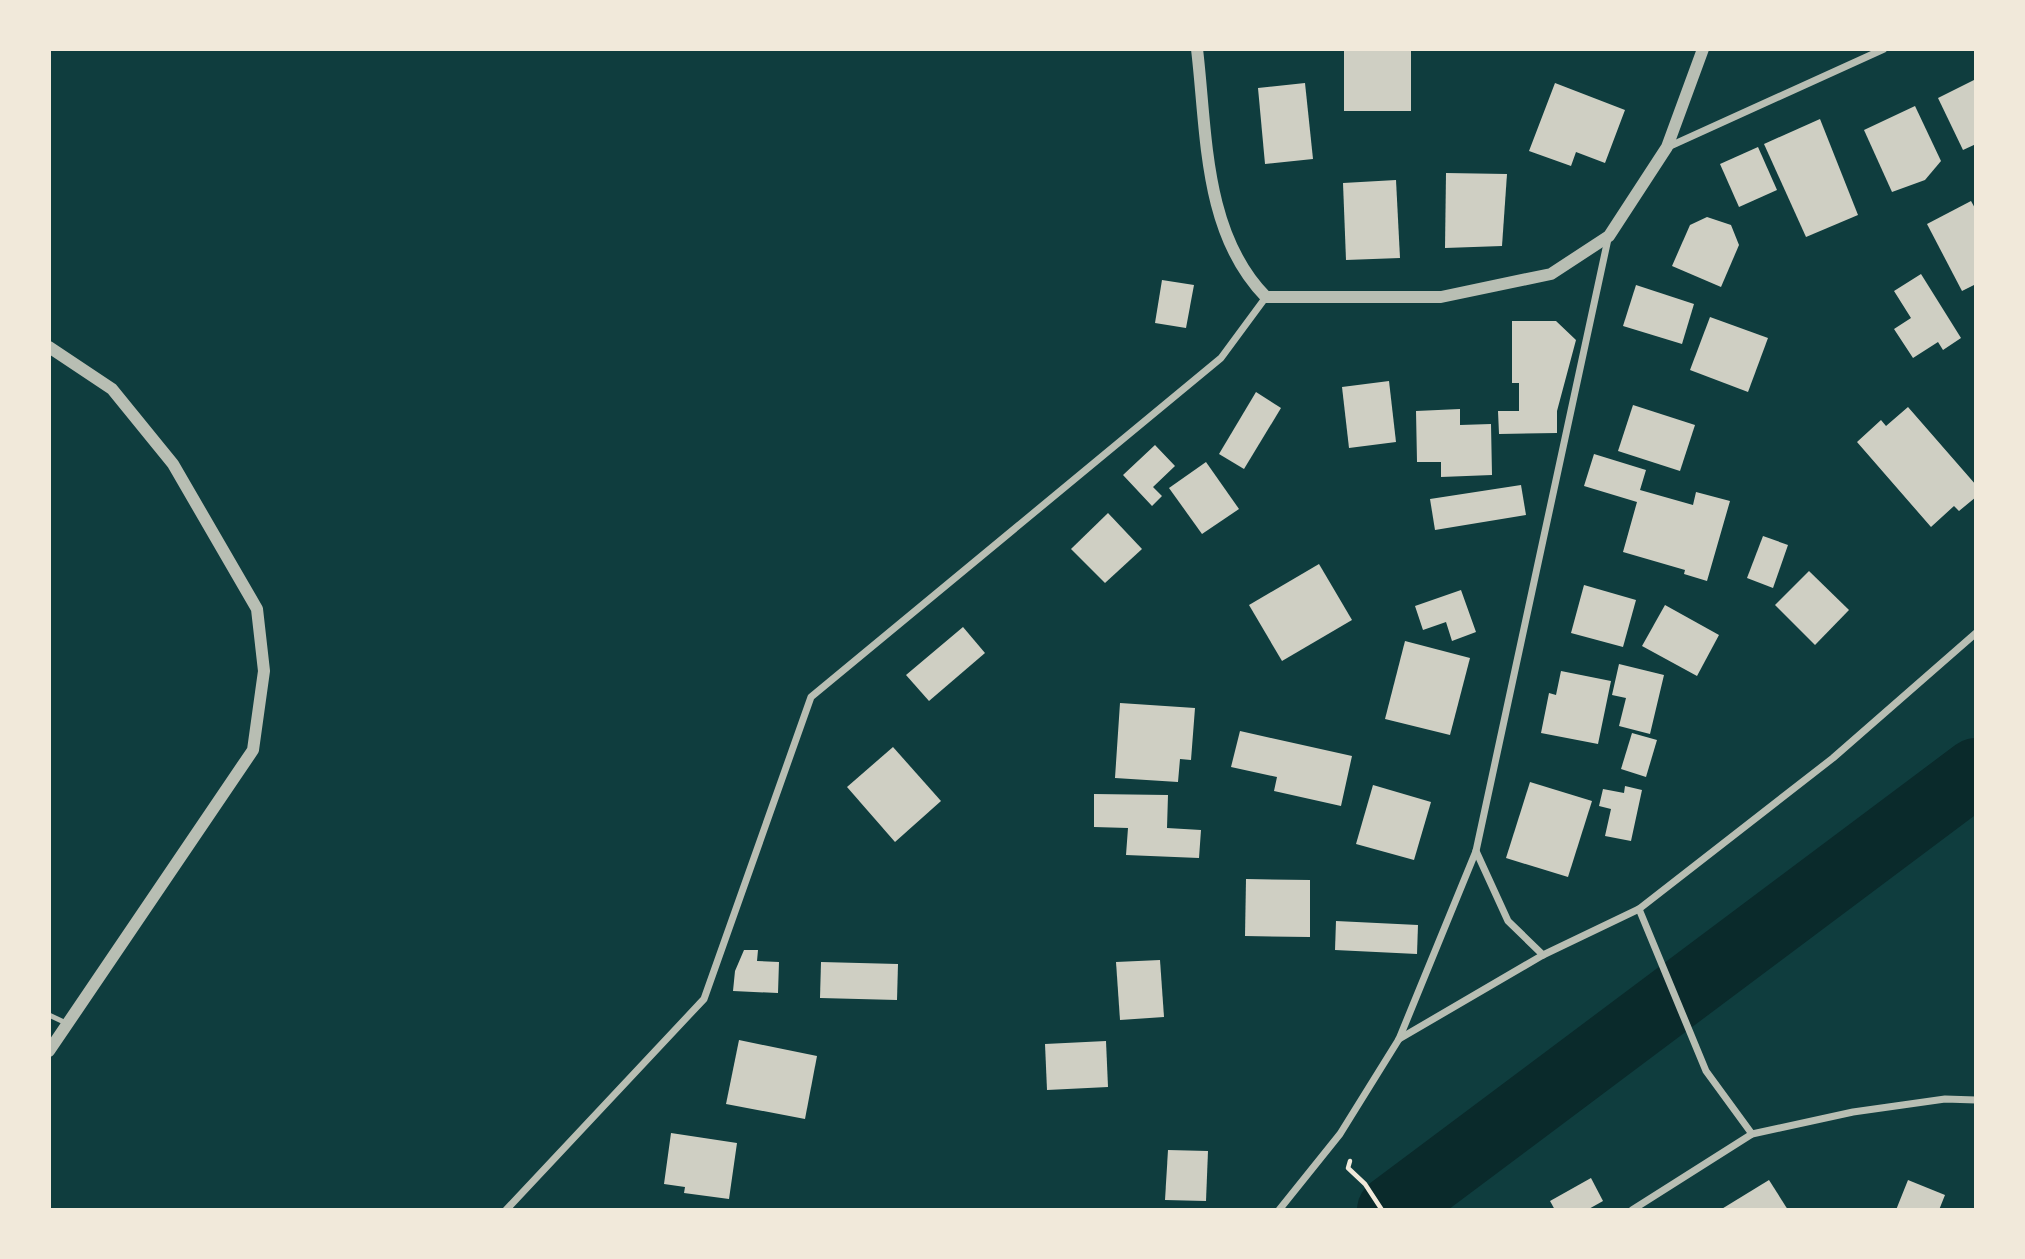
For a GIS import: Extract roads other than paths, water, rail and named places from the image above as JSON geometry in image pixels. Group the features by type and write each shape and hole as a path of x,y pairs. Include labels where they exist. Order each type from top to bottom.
{"street":[{"path":"1197,49 1215,204 1245,276 1266,297 1441,297 1550,274 1609,236"},
{"path":"1279,1210 1340,1134 1399,1039 1476,851 1609,236 1667,147 1703,49"},
{"path":"1667,147 1884,49"},
{"path":"506,1210 704,999 811,697 1221,358 1266,297"},
{"path":"49,346 112,389 173,464 257,609 264,671 253,750 49,1051"},
{"path":"1399,1039 1543,955 1639,909 1833,758 1976,633"},
{"path":"1476,851 1508,921 1543,955"},
{"path":"1639,909 1706,1071 1752,1134"},
{"path":"1632,1210 1752,1134 1853,1112 1945,1099 1976,1100"}],"lane":[{"path":"49,1015 66,1023"}],"waterway":[{"path":"1391,1210 1976,772"}]}
